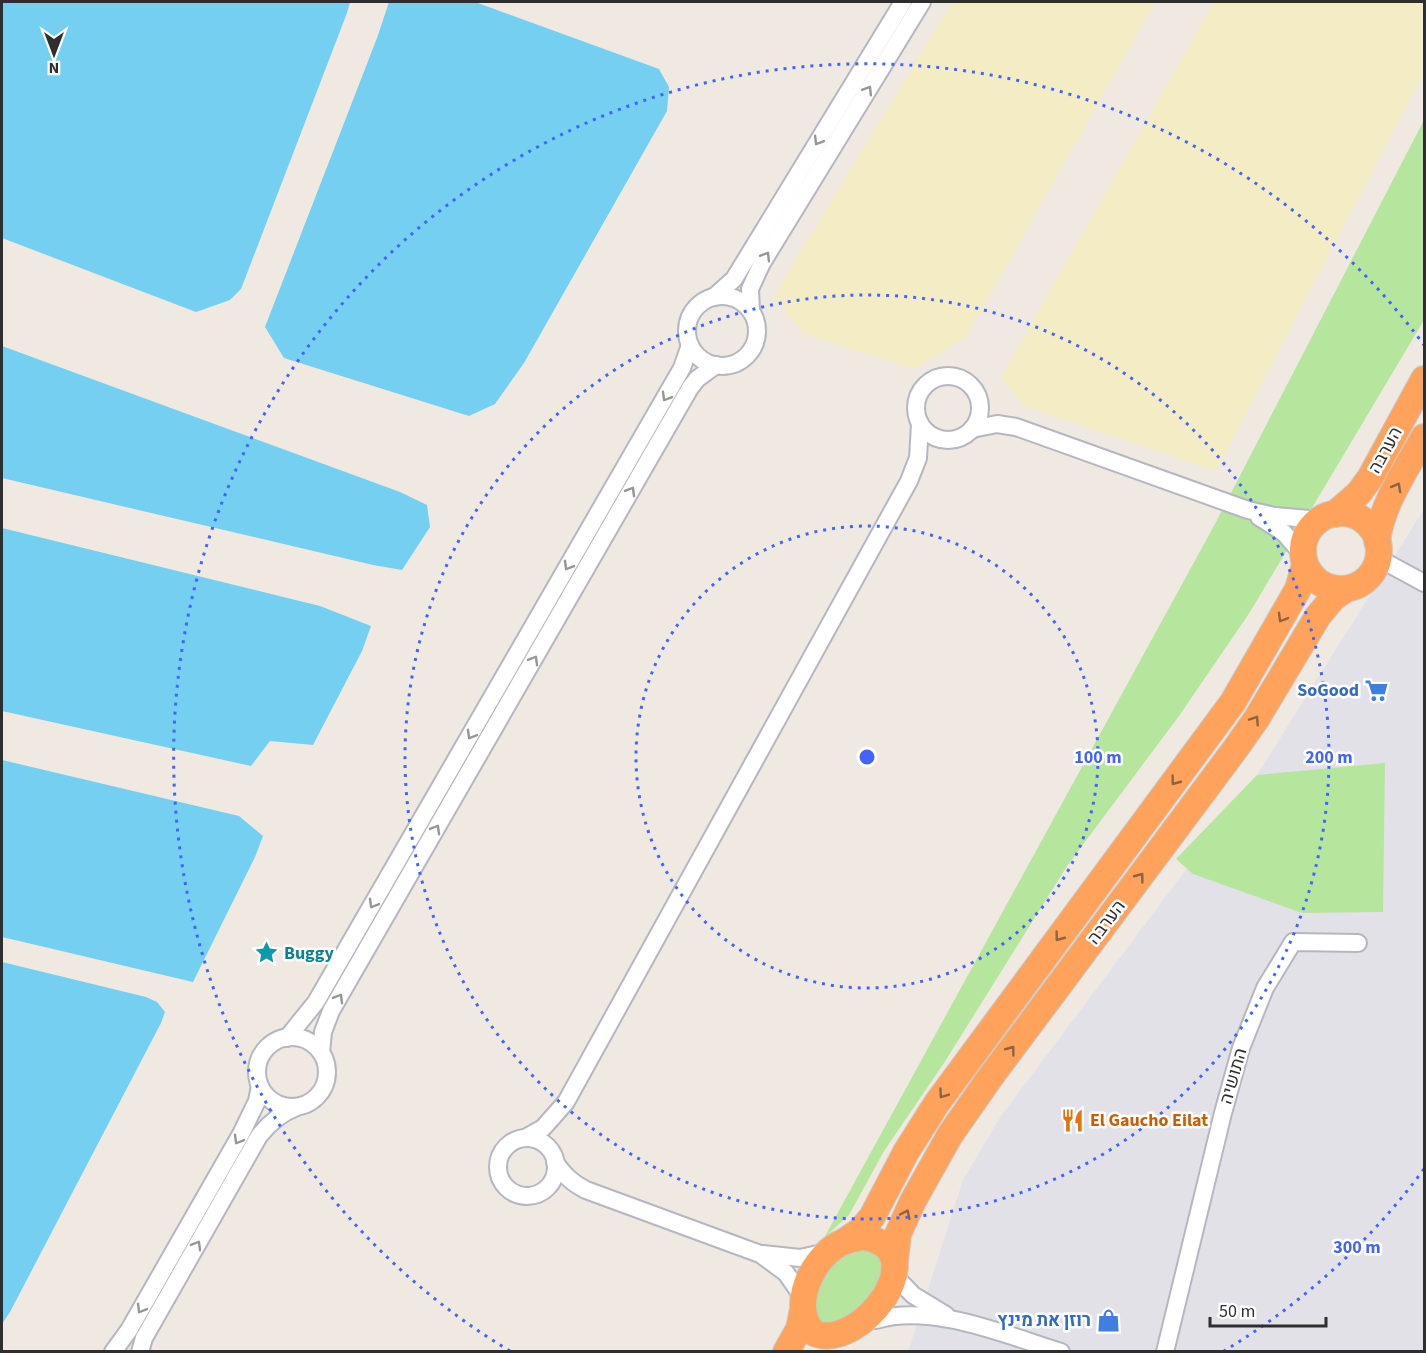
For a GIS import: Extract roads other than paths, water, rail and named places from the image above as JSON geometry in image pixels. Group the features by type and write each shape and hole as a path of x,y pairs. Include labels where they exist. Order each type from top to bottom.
{"highway":[{"name":"הערבה","path":"1328,517 1359,493 1370,478 1425,379"},
{"name":"הערבה","path":"1378,549 1379,526 1384,511 1425,437"},
{"path":"1348,514 1360,518 1370,526 1378,549 1372,573 1352,588 1339,590 1326,587 1316,580 1304,560 1303,547 1306,535 1314,525 1328,517 1348,514"},
{"name":"הערבה","path":"837,1246 868,1223 906,1152 937,1102 1233,702 1298,589 1304,560"},
{"name":"הערבה","path":"894,1273 895,1246 902,1223 922,1182 950,1135 989,1079 1252,726 1318,616 1334,597 1346,589"},
{"path":"786,1352 799,1329 804,1304 809,1279 821,1259 837,1246 863,1237 878,1242 889,1253 894,1273 888,1300 876,1320 860,1334 834,1346 813,1332 805,1317 804,1304"}],"street":[{"path":"714,297 734,279 903,2"},
{"path":"751,311 750,289 762,263 922,2"},
{"path":"714,297 733,297 751,311 756,322 757,333 754,345 739,362 716,365 705,361 690,345 687,334 688,322 700,303 714,297"},
{"path":"287,1038 316,1002 682,369 690,345"},
{"path":"321,1052 322,1032 331,1011 690,388 697,379 716,365"},
{"path":"566,1102 543,1128 525,1138 511,1142 504,1149 497,1167 504,1185 511,1191 520,1195 538,1193 546,1188 555,1172 556,1131 566,1102 909,481 918,458 920,424 916,408 917,399 926,385 938,378 960,379 973,388 979,400 995,416 1017,427 1248,510 1275,516 1328,517"},
{"path":"909,481 937,448 945,442 963,436 972,429 978,418 979,400"},
{"path":"920,424 934,437 952,440"},
{"path":"972,429 997,424 1017,427"},
{"path":"1248,510 1284,533 1304,560"},
{"path":"1378,549 1425,584"},
{"name":"התושיה","path":"1165,1352 1223,1113 1241,1048 1256,1008 1293,942 1358,943"},
{"path":"140,1352 144,1338 259,1136 273,1119 309,1103 318,1096 324,1086 327,1075 326,1063 321,1052 313,1044 303,1039 280,1039 262,1053 257,1075 266,1096 286,1106 297,1107"},
{"path":"113,1352 129,1330 242,1134 257,1101 260,1086"},
{"path":"525,1138 539,1140 547,1146 566,1177 575,1185 760,1254 800,1258 837,1246"},
{"path":"546,1188 566,1187 586,1190"},
{"path":"760,1254 786,1273 804,1304"},
{"path":"894,1273 921,1300 954,1320"},
{"path":"876,1320 905,1315 954,1320 1061,1352"}],"water":[{"path":"2,2 350,2 241,289 230,300 196,312 2,238"},
{"path":"389,2 475,2 659,69 669,87 667,111 524,363 495,404 469,416 284,358 265,327"},
{"path":"2,346 400,492 427,505 430,527 402,570 2,478"},
{"path":"2,528 320,606 371,626 362,651 313,745 270,741 251,766 2,711"},
{"path":"2,760 239,816 263,836 255,857 193,982 2,937"},
{"path":"2,962 146,997 157,1002 165,1012 2,1324"}],"place":[{"name":"SoGood","path":"1377,690"},
{"name":"Buggy","path":"266,953"},
{"name":"El Gaucho Eilat","path":"1072,1120"},
{"name":"רוזן את מינץ","path":"1109,1320"}]}
